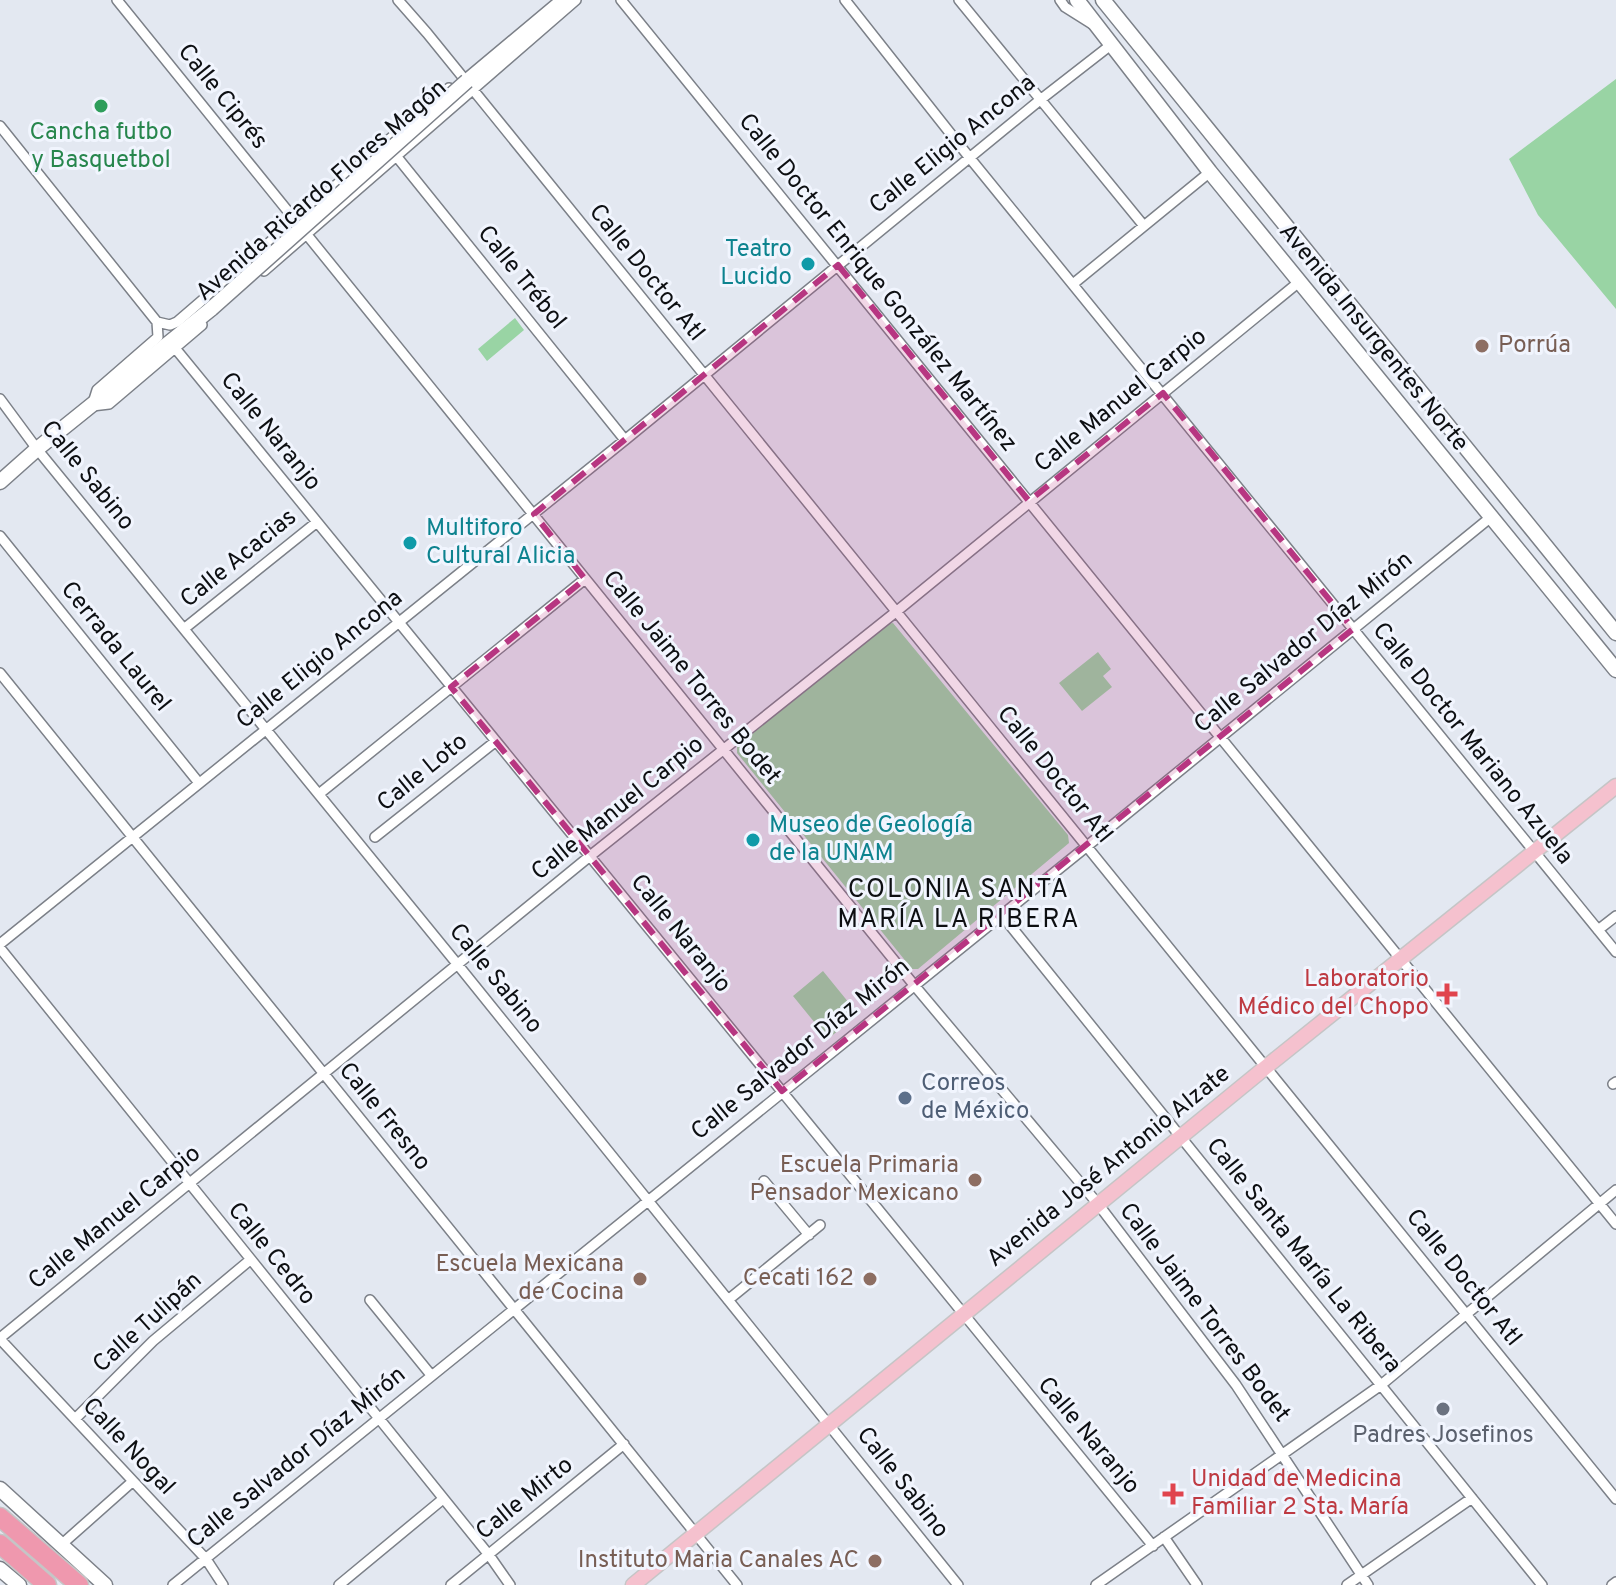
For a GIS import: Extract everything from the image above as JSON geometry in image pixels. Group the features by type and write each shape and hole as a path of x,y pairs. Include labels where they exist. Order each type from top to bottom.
{"highway":[{"path":"0,1517 56,1553 79,1585"},
{"path":"0,1544 42,1580"}],"main road":[{"name":"Avenida Ricardo Flores Magón","path":"0,482 211,309 467,81 564,0"},
{"name":"Avenida Insurgentes Norte","path":"1077,0 1210,172 1616,670"},
{"name":"Avenida Insurgentes Norte","path":"1103,0 1616,633"},
{"name":"Avenida José Antonio Alzate","path":"633,1585 1181,1136 1616,786"},
{"path":"0,1489 56,1553 105,1585"},
{"path":"0,1569 19,1585"}],"street":[{"name":"Calle Ciprés","path":"117,0 295,221"},
{"name":"Calle Doctor Atl","path":"398,0 1616,1499"},
{"name":"Avenida Ricardo Flores Magón","path":"553,0 177,322 170,325 157,322 158,337 97,390 92,406 109,404 576,0"},
{"name":"Calle Doctor Enrique González Martínez","path":"621,0 1616,1224"},
{"name":"Calle Doctor Mariano Azuela","path":"845,0 969,157 1616,952"},
{"path":"959,0 1144,226"},
{"name":"Avenida Insurgentes Norte","path":"1060,0 1065,7 1101,30"},
{"name":"Calle Eligio Ancona","path":"0,946 1112,44"},
{"path":"0,126 157,322"},
{"name":"Calle Trébol","path":"385,143 625,440"},
{"path":"1073,284 1210,172"},
{"name":"Calle Jaime Torres Bodet","path":"295,221 914,985 1098,1204 1236,1385 1368,1585"},
{"name":"Calle Manuel Carpio","path":"0,1338 1299,282"},
{"name":"Calle Naranjo","path":"175,348 1153,1546"},
{"name":"Calle Sabino","path":"0,399 37,449 958,1585"},
{"name":"Calle Salvador Díaz Mirón","path":"173,1585 1491,517"},
{"name":"Calle Acacias","path":"185,628 317,522"},
{"name":"Cerrada Laurel","path":"0,536 199,783"},
{"path":"319,794 585,579"},
{"name":"Calle Fresno","path":"0,673 737,1585"},
{"name":"Calle Loto","path":"375,837 496,741"},
{"name":"Calle Santa María La Ribera","path":"1001,914 1542,1585"},
{"path":"1598,930 1616,916"},
{"name":"Calle Cedro","path":"0,946 510,1585"},
{"path":"764,1181 809,1235"},
{"path":"1096,1585 1381,1385 1616,1190"},
{"path":"728,1300 820,1225"},
{"name":"Calle Tulipán","path":"75,1419 153,1341 250,1260"},
{"path":"370,1300 431,1375"},
{"name":"Calle Nogal","path":"0,1338 206,1559 223,1585"},
{"name":"Calle Mirto","path":"451,1585 624,1444"},
{"path":"56,1553 132,1482"},
{"path":"1347,1585 1472,1498"},
{"path":"339,1585 443,1499"},
{"path":"1164,1537 1197,1585"}],"highlighted area":[{"path":"838,265 1029,501 1163,393 1353,629 782,1091 451,687 585,579 534,514"}],"green space":[{"path":"1616,79 1616,309 1538,215 1509,159"},
{"path":"515,318 524,330 487,361 478,349"},
{"path":"893,623 1068,835 1069,843 918,969 912,969 737,753 737,745 887,624"},
{"path":"1098,652 1111,669 1103,676 1112,687 1082,711 1059,683"},
{"path":"823,971 858,1014 828,1039 793,996"}],"place":[{"name":"Cancha futbo y Basquetbol","path":"101,106"},
{"name":"Teatro Lucido","path":"808,264"},
{"name":"Porrúa","path":"1482,346"},
{"name":"Multiforo Cultural Alicia","path":"410,543"},
{"name":"Museo de Geología de la UNAM","path":"753,840"},
{"name":"Laboratorio Médico del Chopo","path":"1447,994"},
{"name":"Correos de México","path":"905,1098"},
{"name":"Escuela Primaria Pensador Mexicano","path":"975,1180"},
{"name":"Escuela Mexicana de Cocina","path":"640,1279"},
{"name":"Cecati 162","path":"870,1279"},
{"name":"Padres Josefinos","path":"1443,1409"},
{"name":"Unidad de Medicina Familiar 2 Sta. María","path":"1173,1494"},
{"name":"Instituto Maria Canales AC","path":"875,1561"}],"district":[{"name":"COLONIA SANTA MARÍA LA RIBERA","path":"959,905"}]}
